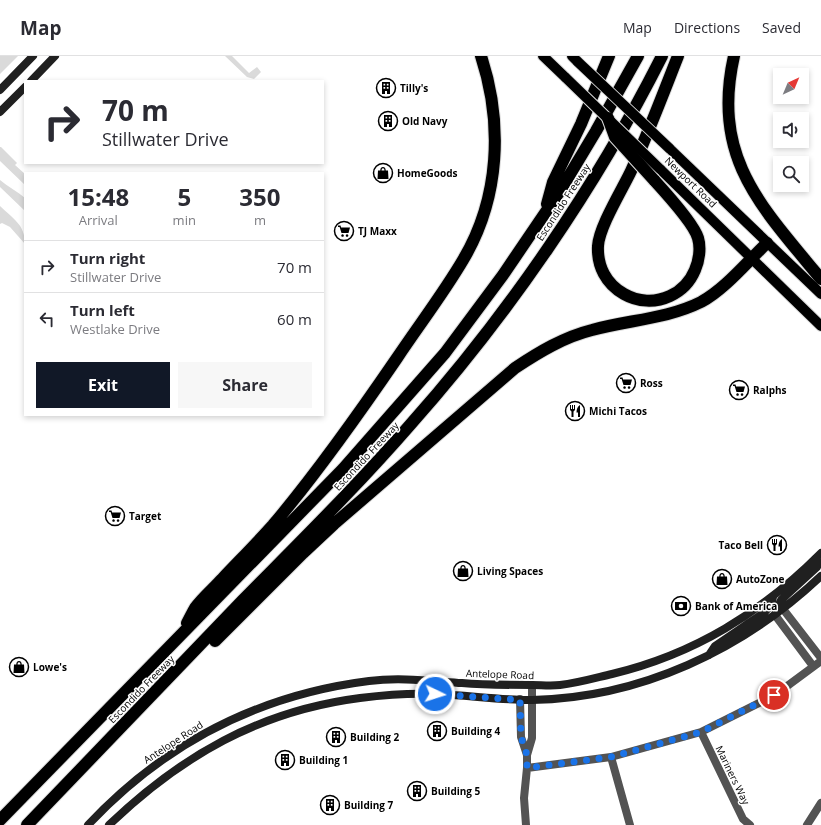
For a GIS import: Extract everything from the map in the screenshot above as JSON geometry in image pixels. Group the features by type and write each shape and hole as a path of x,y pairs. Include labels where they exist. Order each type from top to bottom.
{"highway":[{"path":"181,635 195,608 266,533 330,455 448,283 472,244 486,206 494,170 495,154 494,107 481,56"},
{"path":"545,214 553,182 582,124 609,56"},
{"name":"Escondido Freeway","path":"0,820 343,469 445,353 503,275 545,214 596,131 638,56"},
{"name":"Escondido Freeway","path":"27,825 360,481 411,425 474,349 559,232 612,147 662,56"},
{"path":"608,118 615,138 657,174 697,233 699,242 699,256 690,280 681,289 662,299 643,301 617,290 607,280 602,270 599,260 598,241 614,204 631,171 678,56"},
{"path":"734,56 729,77 728,105 731,133 739,164 747,182 762,206 821,279"},
{"path":"186,660 207,650 303,552 515,368 548,348 576,335 611,325 668,314 692,306 702,301 724,285 767,243"}],"main road":[{"path":"0,90 33,56"},
{"path":"32,80 55,56"},
{"path":"543,56 608,118"},
{"name":"Newport Road","path":"575,59 821,294"},
{"path":"0,112 24,88"},
{"name":"Newport Road","path":"657,174 751,258 821,326"},
{"path":"775,615 781,600 817,567 821,554"},
{"name":"Antelope Road","path":"88,825 120,792 144,772 177,749 233,719 280,700 316,690 370,681 410,679 463,683 560,685 598,678 632,669 663,660 724,631 773,597 821,554"},
{"path":"109,825 137,799 171,772 198,754 243,731 300,710 358,698 435,694 532,700 592,694 626,686 682,668 736,641 783,609 821,576"},
{"path":"708,656 715,646 765,612 771,605 773,597"}],"street":[{"path":"527,768 611,757 701,732 774,695 821,660 783,609"},
{"path":"775,615 813,666"},
{"path":"526,825 524,798 527,755 532,738 532,685"},
{"path":"520,700 521,737 527,755"},
{"name":"Mariners Way","path":"701,732 743,819 750,825"},
{"path":"611,757 630,825"},
{"path":"807,825 821,803"}],"shaded area":[{"path":"0,56 18,56 0,74"},
{"path":"225,56 232,56 249,73 257,67 261,72 254,79 247,77"},
{"path":"1,147 17,163 15,165 24,173 24,184 0,161"},
{"path":"0,180 24,197 24,210 0,187"},
{"path":"0,206 14,218 21,227 23,231 24,243 10,227 2,223 0,224"}],"place":[{"name":"Tilly's","path":"386,88"},
{"name":"Old Navy","path":"388,121"},
{"name":"HomeGoods","path":"383,173"},
{"name":"TJ Maxx","path":"344,231"},
{"name":"Ross","path":"626,383"},
{"name":"Ralphs","path":"739,390"},
{"name":"Michi Tacos","path":"575,411"},
{"name":"Target","path":"115,516"},
{"name":"Taco Bell","path":"777,545"},
{"name":"Living Spaces","path":"463,571"},
{"name":"AutoZone","path":"722,579"},
{"name":"Bank of America","path":"681,606"},
{"name":"Lowe's","path":"19,667"},
{"name":"Building 4","path":"437,731"},
{"name":"Building 2","path":"336,737"},
{"name":"Building 1","path":"285,760"},
{"name":"Building 5","path":"417,791"},
{"name":"Building 7","path":"330,805"}],"route":[{"path":"435,694 520,700 521,737 527,755 527,768 611,757 701,732 774,695"}]}
